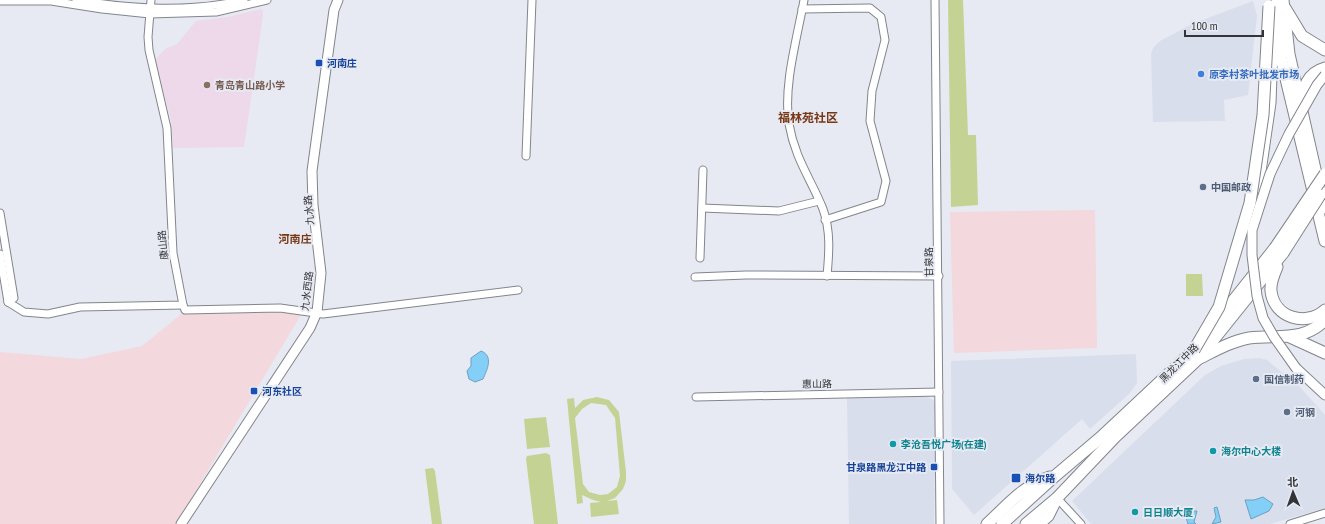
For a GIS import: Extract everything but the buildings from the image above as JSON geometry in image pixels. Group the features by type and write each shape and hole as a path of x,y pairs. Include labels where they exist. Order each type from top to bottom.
{"highway":[{"path":"1276,2 1302,36 1325,50"},
{"path":"1276,2 1281,58 1325,240"},
{"path":"1196,354 1219,308 1250,203 1263,115 1276,2"},
{"path":"1301,105 1306,83 1316,72 1325,68"},
{"name":"黑龙江中路","path":"1002,524 1196,354 1275,248 1325,174"},
{"name":"黑龙江中路","path":"1026,524 1057,498 1196,354 1283,254 1325,186"},
{"path":"1283,254 1272,278 1270,289 1273,301 1280,310 1290,317 1302,319 1315,317 1325,310"},
{"path":"1196,354 1248,338 1290,337 1312,332 1325,320"},
{"path":"1290,337 1325,353"},
{"path":"987,524 1018,493 1038,481 1055,476"},
{"name":"黑龙江中路","path":"1039,524 1048,516 1057,498"}],"main road":[{"name":"九水西路","path":"180,524 320,313 321,273 313,205 312,171 334,10 338,0"},
{"name":"九水路","path":"187,524 316,331 327,272 319,204 318,171 340,12 344,0"},
{"path":"1276,2 1271,102 1252,230 1252,255 1256,289 1264,318 1274,337 1296,368 1325,396"},
{"path":"1276,2 1290,54 1325,209"},
{"path":"1252,230 1270,174 1313,91 1325,75"}],"street":[{"path":"76,0 150,11 215,6 244,0"},
{"name":"康山路","path":"151,0 148,37 149,50 167,128 172,253 183,305"},
{"path":"0,1 50,1 102,9 216,12 267,0"},
{"path":"526,156 532,0"},
{"path":"804,0 788,92 789,124 798,159 819,200 825,220 830,240 827,276"},
{"name":"甘泉路","path":"935,0 939,276 940,524"},
{"path":"802,9 870,8 881,17 884,40 872,91 870,121 886,181 881,202 825,220"},
{"path":"700,258 703,170"},
{"path":"702,208 779,211 819,200"},
{"path":"0,213 11,300"},
{"path":"0,254 11,300 24,312 48,314 80,307 183,305 185,310 280,308 320,313 518,290"},
{"path":"695,277 939,276"},
{"name":"惠山路","path":"696,397 939,392"},
{"path":"1057,498 1081,524"},
{"path":"1290,524 1325,513"}],"shaded area":[{"name":"原李村茶叶批发市场","path":"1253,1 1257,16 1248,95 1224,100 1225,121 1153,122 1151,54 1153,48 1160,41 1192,24"},
{"name":"青岛青山路小学","path":"261,9 263,11 263,15 244,147 173,148 171,120 156,66 156,59 165,49 177,44 196,21 228,17"},
{"path":"1095,210 1097,348 954,353 950,212"},
{"path":"242,310 271,313 302,313 176,524 0,524 0,352 81,359 142,346 185,311"},
{"path":"1136,354 1137,383 1130,393 1090,429 1082,419 974,515 952,489 951,361"},
{"path":"1259,358 1267,360 1300,387 1325,415 1325,508 1270,524 1091,524 1072,501 1205,375 1221,366 1244,359"},
{"name":"李沧吾悦广场(在建)","path":"926,396 936,402 934,524 849,524 847,397"}],"green space":[{"path":"948,0 963,0 968,135 976,135 978,205 951,207"},
{"path":"1186,274 1202,274 1203,296 1186,296"},
{"path":"597,397 609,400 619,412 626,481 623,489 615,498 607,501 617,500 619,514 591,517 590,503 601,502 582,495 583,503 577,504 567,399 574,398 575,408 583,400","holes":["591,403 606,405 615,418 620,476 617,487 608,494 600,495 589,492 583,484 575,418 582,409"]},
{"path":"546,417 550,447 527,449 524,419"},
{"path":"546,453 550,455 558,524 534,524 526,459 527,456"},
{"path":"433,468 435,471 442,524 432,524 425,469"}],"water":[{"path":"481,351 487,356 488,364 483,379 475,382 469,379 467,371 471,366 471,358"},
{"path":"1263,497 1273,504 1269,511 1251,519 1245,500 1254,500"},
{"path":"1217,507 1221,522 1212,524 1216,517 1214,508"},
{"path":"1188,511 1197,511 1194,522 1196,524 1188,524 1185,514"}],"place":[{"name":"河南庄","path":"319,63"},
{"name":"原李村茶叶批发市场","path":"1201,74"},
{"name":"青岛青山路小学","path":"207,85"},
{"name":"中国邮政","path":"1203,187"},
{"name":"国信制药","path":"1256,379"},
{"name":"河东社区","path":"254,391"},
{"name":"河钢","path":"1287,412"},
{"name":"李沧吾悦广场(在建)","path":"893,444"},
{"name":"海尔中心大楼","path":"1213,451"},
{"name":"甘泉路黑龙江中路","path":"934,467"},
{"name":"海尔路","path":"1016,478"},
{"name":"日日顺大厦","path":"1135,512"}],"district":[{"name":"福林苑社区","path":"808,117"},
{"name":"河南庄","path":"295,239"}]}
